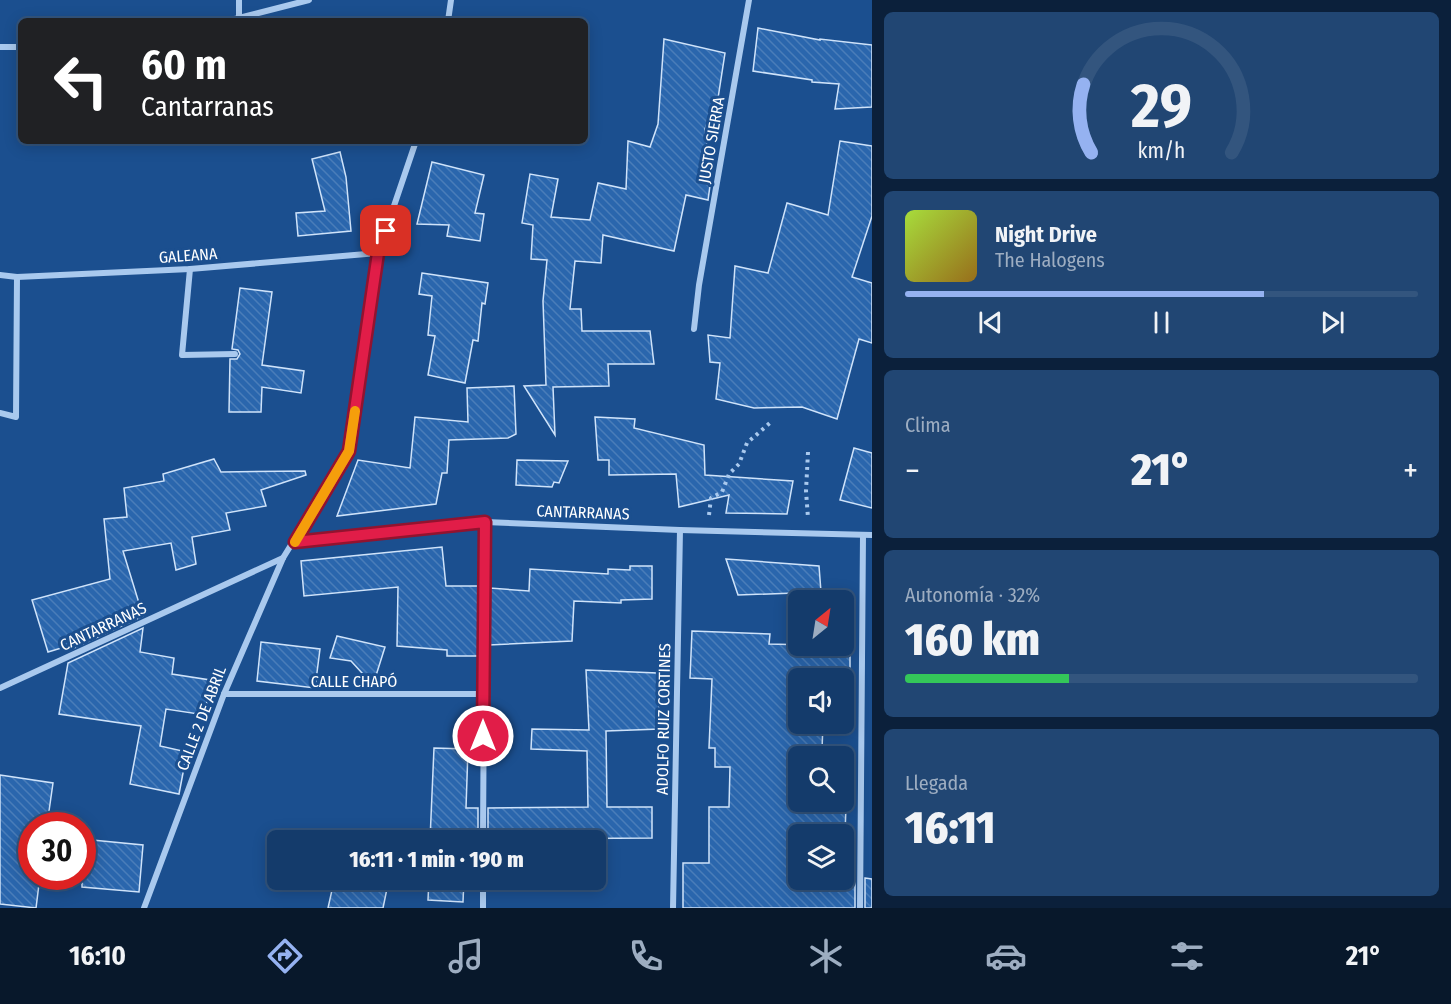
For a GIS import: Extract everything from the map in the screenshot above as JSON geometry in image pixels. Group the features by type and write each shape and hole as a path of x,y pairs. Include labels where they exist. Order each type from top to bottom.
{"street":[{"path":"239,18 240,0"},
{"path":"243,18 309,0"},
{"path":"448,18 451,0"},
{"name":"JUSTO SIERRA","path":"694,328 699,285 749,0"},
{"path":"0,47 18,47"},
{"name":"CALLE 2 DE ABRIL","path":"144,908 224,694 283,558 295,542 349,451 378,253 415,144"},
{"name":"GALEANA","path":"0,275 17,277 190,269 378,253"},
{"path":"190,269 182,355 235,354"},
{"path":"0,413 16,417 17,277"},
{"path":"483,830 485,522"},
{"name":"CANTARRANAS","path":"295,542 485,522 872,535"},
{"name":"ADOLFO RUIZ CORTINES","path":"673,908 680,530"},
{"path":"860,908 864,535"},
{"name":"CANTARRANAS","path":"0,688 283,558"},
{"name":"CALLE CHAPÓ","path":"224,694 484,694"},
{"path":"483,890 483,908"}],"path":[{"path":"707,531 711,498 722,492 729,474 739,464 747,443 771,422"},
{"path":"807,452 806,490 809,534"}],"building":[{"path":"758,28 820,40 872,45 872,107 835,109 839,84 812,82 812,80 753,71"},
{"path":"664,39 725,53 716,111 711,112 705,129 709,163 713,164 708,200 686,195 674,251 603,235 601,263 575,261 570,309 581,309 582,331 650,331 654,364 608,364 609,386 553,387 555,435 524,386 546,385 543,301 547,260 531,259 533,225 522,223 530,174 558,179 551,217 590,220 598,183 626,189 628,141 650,147 658,124"},
{"path":"840,141 872,146 872,216 852,277 872,283 872,343 859,339 837,419 802,407 754,408 716,399 720,363 710,362 708,335 730,338 735,266 768,273 787,203 828,215"},
{"path":"340,152 346,177 351,231 298,236 296,213 325,211 312,159"},
{"path":"432,162 484,175 475,213 484,214 480,241 447,236 449,225 417,224"},
{"path":"422,273 488,283 485,304 482,303 478,341 473,340 465,383 428,375 435,336 428,335 432,296 419,294"},
{"path":"240,288 272,292 262,365 304,371 301,393 262,387 261,412 229,412 230,359 237,359 240,354 238,350 232,349"},
{"path":"514,386 516,434 508,438 449,440 447,473 442,473 436,504 337,516 358,460 410,468 415,417 468,422 467,388"},
{"path":"595,417 635,419 634,428 704,445 705,475 793,481 787,514 726,513 729,495 679,507 676,474 609,475 609,460 598,460"},
{"path":"854,448 872,453 872,508 840,500"},
{"path":"214,459 221,472 305,471 306,475 261,490 266,506 226,513 230,530 192,537 196,564 176,570 171,543 123,551 143,616 70,650 71,645 48,652 32,600 110,579 104,519 127,517 124,488 164,481 163,474"},
{"path":"517,460 568,461 559,483 554,482 552,487 516,485"},
{"path":"442,547 446,586 479,586 479,656 447,656 447,650 397,646 398,587 304,596 301,561"},
{"path":"726,559 819,566 821,590 788,590 788,593 738,595"},
{"path":"630,566 652,566 652,599 621,600 621,603 574,601 572,641 489,645 490,588 529,591 530,569 608,574 608,569 630,570"},
{"path":"143,628 140,652 174,658 172,674 210,680 205,715 166,709 160,746 187,752 179,794 130,784 141,726 59,714 68,663"},
{"path":"692,631 770,634 769,644 788,644 788,656 850,656 850,668 788,668 788,734 823,734 822,746 788,746 788,812 846,812 845,824 788,824 788,890 854,890 855,878 855,908 683,908 683,863 709,863 709,807 729,807 730,767 715,767 715,748 709,748 712,679 690,678"},
{"path":"337,636 385,647 373,685 351,661 330,658"},
{"path":"261,642 320,649 315,688 257,681"},
{"path":"586,670 657,673 660,729 606,731 607,807 652,807 652,838 606,838 606,830 488,830 488,808 588,807 587,751 531,749 532,729 589,730"},
{"path":"434,748 468,749 466,808 478,808 478,830 430,830"},
{"path":"0,775 53,783 49,812 18,812 18,890 38,890 36,908 0,904"},
{"path":"96,840 143,845 139,892 96,888"},
{"path":"865,878 872,879 872,908 865,908"},
{"path":"332,890 387,890 383,908 328,908"},
{"path":"428,890 464,890 463,902 428,900"}],"slow traffic":[{"path":"295,542 349,451 355,411"}],"route":[{"path":"386,231 378,253 349,451 295,542 485,522 483,736"}]}
